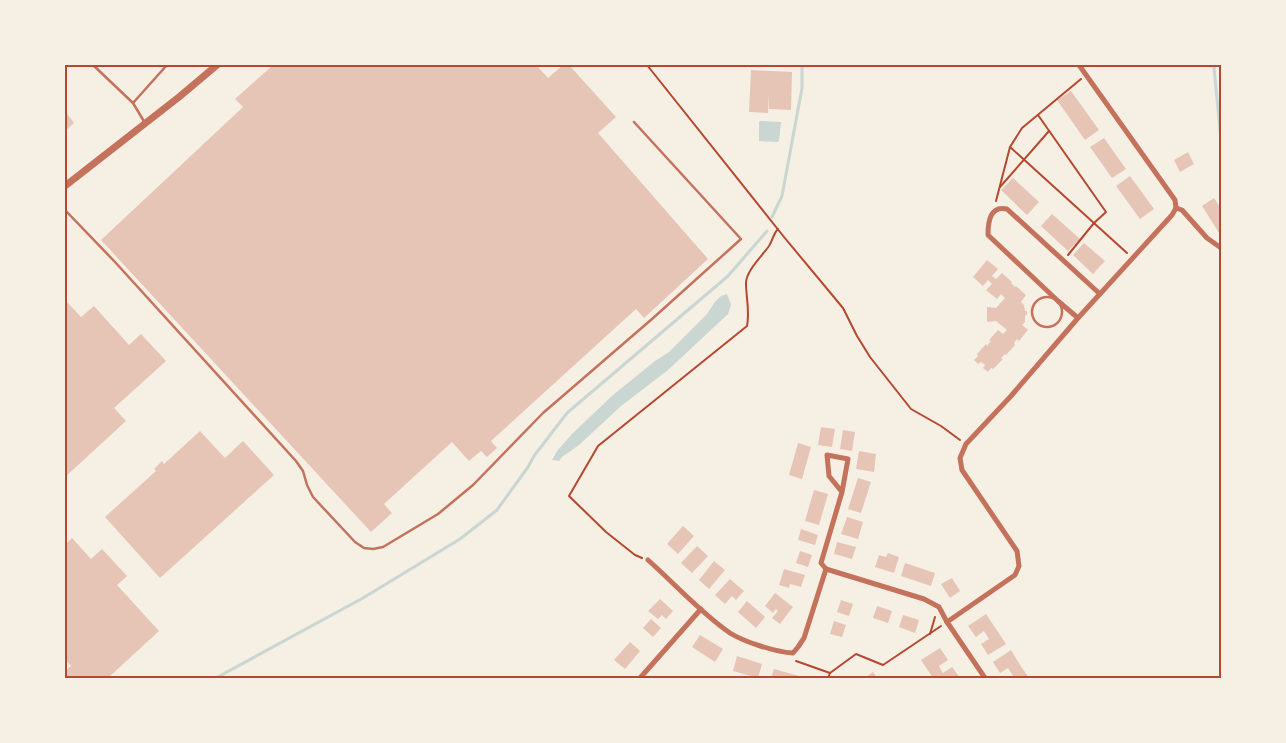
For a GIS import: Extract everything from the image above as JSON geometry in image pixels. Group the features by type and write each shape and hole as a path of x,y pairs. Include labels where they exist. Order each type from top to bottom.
{"street":[{"path":"65,186 180,97 217,65"},
{"path":"947,622 1015,575 1019,566 1017,551 962,470 960,458 966,444 1011,396 1078,318 1172,215 1176,208 1174,200 1079,65"},
{"path":"1176,208 1182,210 1207,238 1221,248"},
{"path":"1078,318 988,235 989,219 993,213 997,209 1007,209 1100,294"},
{"path":"842,492 829,476 827,455 848,459 842,492 821,563 826,569 924,599 939,608 985,678"},
{"path":"648,560 731,634 782,652 793,653 804,638 826,569"},
{"path":"640,678 702,609"}],"lane":[{"path":"93,65 133,103 146,123"},
{"path":"133,103 167,65"},
{"path":"65,210 115,262 296,462 303,471 313,497 355,542 364,548 373,549 383,547 438,514 473,486 543,413 741,239 634,122"},
{"path":"1044,297 1051,297 1058,301 1062,307 1060,321 1054,326 1040,325 1032,313 1033,306 1044,297"}],"path":[{"path":"647,65 843,308 870,357 910,409 941,426 966,444"},
{"path":"993,213 1010,147 1022,128 1086,75"},
{"path":"1038,115 1106,212 1094,223 1063,260"},
{"path":"999,189 1049,131"},
{"path":"1010,147 1133,258"},
{"path":"648,560 635,555 606,532 569,496 598,446 747,326 749,319 746,280 778,229"},
{"path":"929,635 939,608"},
{"path":"828,678 830,673 856,654 883,665 947,622"},
{"path":"793,653 796,661 830,673"}],"shaded area":[{"path":"760,121 781,122 778,142 759,141"},
{"path":"727,294 731,305 728,314 668,370 621,406 579,445 559,461 552,460 557,451 573,433 613,395 669,352 707,314 721,296"}],"building":[{"path":"273,65 536,65 548,78 563,65 569,65 616,117 598,133 708,259 644,318 636,309 491,441 497,448 487,457 481,451 469,461 452,442 384,504 392,513 371,532 101,240 243,107 235,99"},
{"path":"751,70 792,72 791,110 769,109 769,94 768,113 749,112"},
{"path":"1071,91 1099,130 1085,140 1057,100"},
{"path":"65,111 74,123 65,131"},
{"path":"1104,138 1126,169 1112,178 1090,147"},
{"path":"1188,152 1194,164 1180,172 1174,160"},
{"path":"1130,176 1154,209 1140,219 1116,186"},
{"path":"1013,178 1039,202 1027,215 1001,190"},
{"path":"1214,198 1221,209 1221,236 1202,206"},
{"path":"1052,214 1080,239 1068,251 1041,226"},
{"path":"1084,243 1105,261 1093,274 1073,255"},
{"path":"987,260 998,269 992,276 996,279 1002,273 1015,287 1026,295 1021,302 1024,305 1025,311 1027,311 1025,322 1022,325 1028,330 1019,341 1017,339 1014,343 1015,345 1001,358 1003,359 988,372 983,368 985,365 981,362 978,364 974,360 998,330 1003,334 1007,330 996,321 987,322 987,307 996,308 1005,298 1001,294 997,299 986,290 992,284 988,280 983,286 973,277"},
{"path":"65,300 81,317 94,306 129,345 141,334 166,361 114,408 126,421 65,477"},
{"path":"821,427 835,429 832,447 818,445"},
{"path":"843,430 855,432 852,451 840,449"},
{"path":"200,431 225,458 243,441 274,475 160,578 105,517 156,471 154,469 162,461 164,464"},
{"path":"798,443 811,447 802,479 789,475"},
{"path":"859,451 876,454 874,472 856,469"},
{"path":"858,478 871,482 861,513 848,509"},
{"path":"814,490 828,494 819,525 805,521"},
{"path":"847,517 863,522 858,539 841,534"},
{"path":"683,526 694,536 678,554 667,544"},
{"path":"801,529 818,535 815,545 798,540"},
{"path":"72,538 91,559 102,549 127,576 117,585 159,631 108,678 65,678 65,671 71,666 65,659 65,545"},
{"path":"837,542 856,547 852,559 834,554"},
{"path":"697,546 708,556 692,573 681,563"},
{"path":"800,551 812,555 808,567 796,563"},
{"path":"888,553 899,557 894,573 875,567 879,555 886,557"},
{"path":"714,561 725,570 709,589 699,580"},
{"path":"905,563 935,573 931,586 901,576"},
{"path":"784,569 805,575 801,587 790,584 789,588 779,585"},
{"path":"952,578 960,591 950,598 941,584"},
{"path":"730,579 744,591 736,600 732,596 725,604 715,595"},
{"path":"775,593 793,607 780,624 772,618 778,611 776,609 773,613 765,606"},
{"path":"660,599 673,611 666,619 662,615 658,619 648,611"},
{"path":"841,600 853,604 849,616 837,612"},
{"path":"747,601 765,617 756,628 738,612"},
{"path":"877,606 892,611 888,623 873,618"},
{"path":"986,614 1006,644 988,655 981,644 989,639 984,631 976,637 968,626"},
{"path":"903,615 919,620 915,633 899,627"},
{"path":"651,619 661,628 653,637 643,628"},
{"path":"834,621 846,625 842,637 830,634"},
{"path":"700,635 723,649 715,662 692,647"},
{"path":"630,642 640,651 625,669 614,660"},
{"path":"940,648 948,660 939,666 943,673 952,667 960,678 933,678 921,660"},
{"path":"1011,650 1029,678 1009,678 1013,676 1008,668 1000,673 993,662"},
{"path":"737,656 762,664 758,678 733,671"},
{"path":"774,669 799,676 798,678 771,678"},
{"path":"873,672 877,678 865,678"}],"waterway":[{"path":"772,217 782,196 802,88 802,65"},
{"path":"1216,65 1214,68 1221,140"},
{"path":"216,678 363,598 460,539 497,510 534,456 567,413 728,276 767,231"}]}
